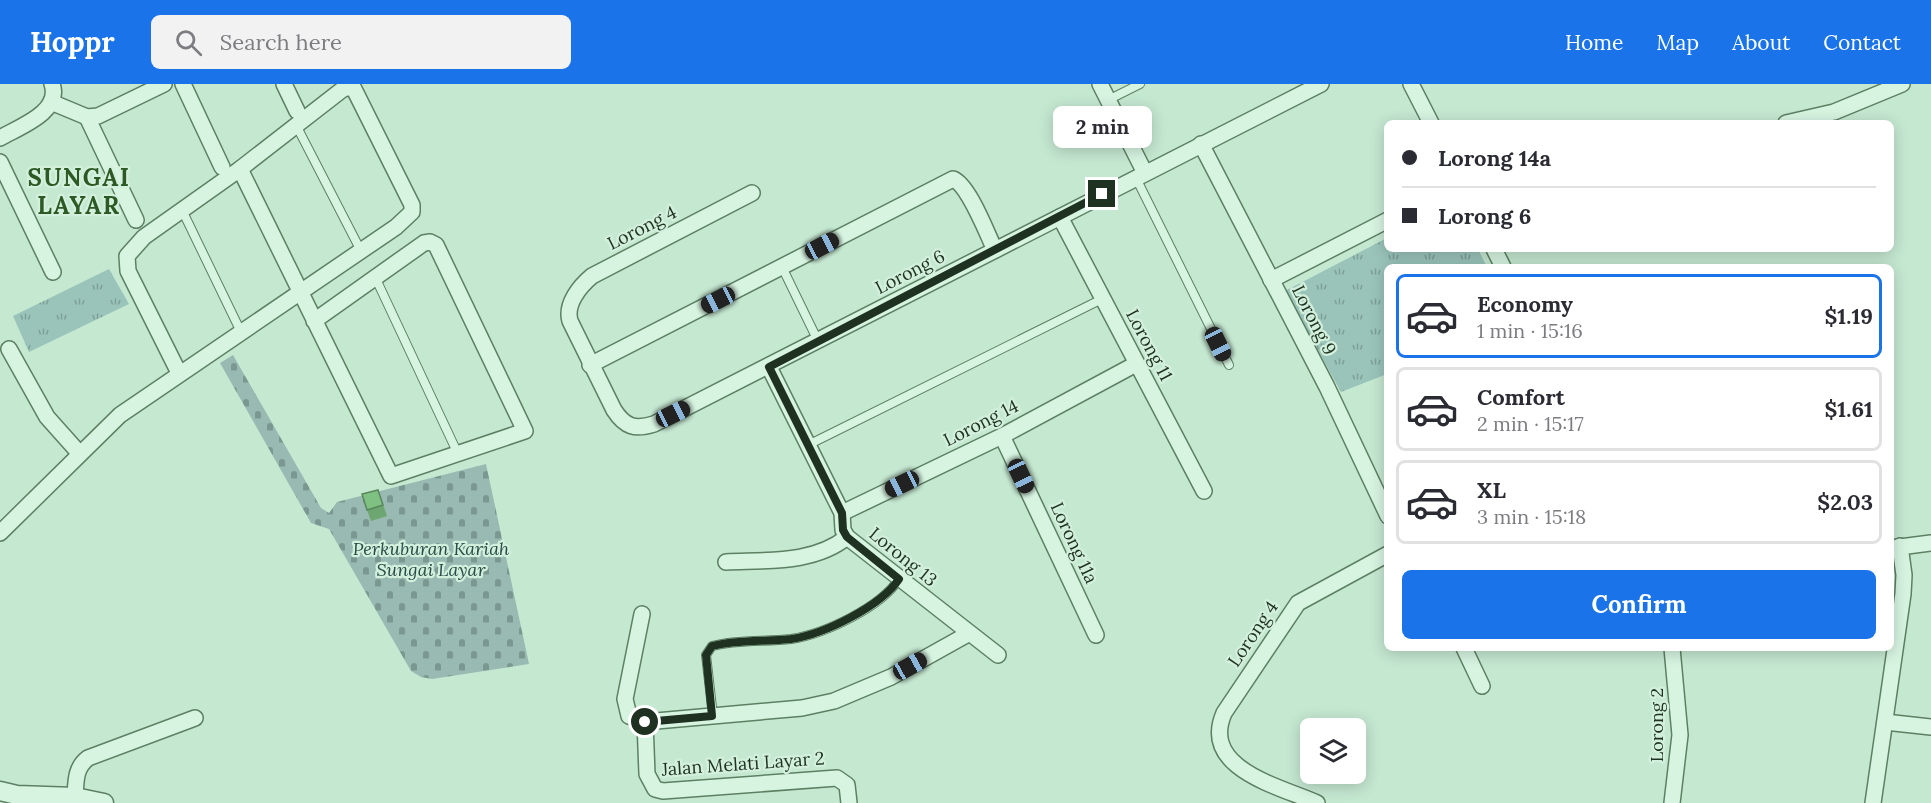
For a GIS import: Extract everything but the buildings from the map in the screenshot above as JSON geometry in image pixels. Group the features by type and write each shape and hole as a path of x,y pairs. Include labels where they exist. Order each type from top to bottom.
{"street":[{"path":"0,138 40,114 51,102 52,84"},
{"path":"51,102 87,117 108,112 164,84"},
{"path":"183,84 222,167"},
{"path":"285,84 297,118"},
{"path":"1100,84 1140,175"},
{"name":"Lorong 6","path":"568,315 590,365 621,421 630,427 641,428 769,367 1321,84"},
{"path":"1411,84 1429,120"},
{"path":"1799,120 1834,112 1902,84"},
{"path":"0,533 120,415 361,251 402,222 412,212 412,205 353,87 343,89 297,118 240,169 132,248 125,263 179,373"},
{"path":"87,117 136,220"},
{"name":"Lorong 9","path":"1201,144 1337,408 1384,508"},
{"path":"0,162 53,272"},
{"path":"240,169 314,321 391,476 524,433 525,428 436,244 424,243 314,321"},
{"path":"590,365 953,179 959,181 995,250"},
{"name":"Lorong 4","path":"568,315 579,288 592,276 752,194"},
{"name":"Lorong 11","path":"1060,217 1204,491"},
{"path":"1271,280 1384,222"},
{"path":"9,349 47,417 80,454"},
{"name":"Lorong 14","path":"842,513 1002,435 1136,364"},
{"name":"Lorong 13","path":"769,367 842,513 843,530 847,537 998,656"},
{"name":"Lorong 11a","path":"1002,435 1096,635"},
{"path":"726,562 808,556 838,545 847,537"},
{"path":"1873,803 1903,594 1904,575 1896,547 1931,543"},
{"name":"Lorong 4","path":"1317,803 1245,771 1231,761 1222,747 1218,727 1224,713 1298,603 1384,556"},
{"path":"642,614 625,699 628,716 645,722 802,708 834,701 891,677 968,634"},
{"path":"1465,651 1482,686"},
{"name":"Lorong 2","path":"1672,651 1680,735 1672,803"},
{"path":"91,801 76,775 81,763 88,758 195,718"},
{"name":"Jalan Melati Layar 2","path":"645,722 647,774 655,789 663,791 837,778 847,785 849,803"},
{"path":"1886,722 1931,726"},
{"path":"0,791 17,795 91,801"}],"lane":[{"path":"1108,100 1140,84"},
{"path":"297,118 361,251"},
{"path":"1140,175 1229,365"},
{"path":"182,210 241,332"},
{"path":"782,267 818,341"},
{"path":"376,279 459,455"},
{"path":"808,445 1102,299"},
{"path":"712,716 706,655 712,646 808,635 878,602 890,592 899,579"}],"green space":[{"path":"1384,240 1384,252 1480,252 1486,264 1384,264 1384,375 1341,392 1285,291"},
{"path":"109,269 129,304 29,352 13,316"},
{"name":"Perkuburan Kariah Sungai Layar","path":"233,355 321,508 329,513 337,502 486,464 529,664 432,679 421,677 411,671 329,529 311,523 220,363"}],"district":[{"name":"SUNGAI LAYAR","path":"79,192"}],"route":[{"path":"645,722 712,716 706,655 712,646 723,643 792,639 808,635 878,602 890,592 899,579 847,537 843,530 842,513 769,367 1102,194"}]}
